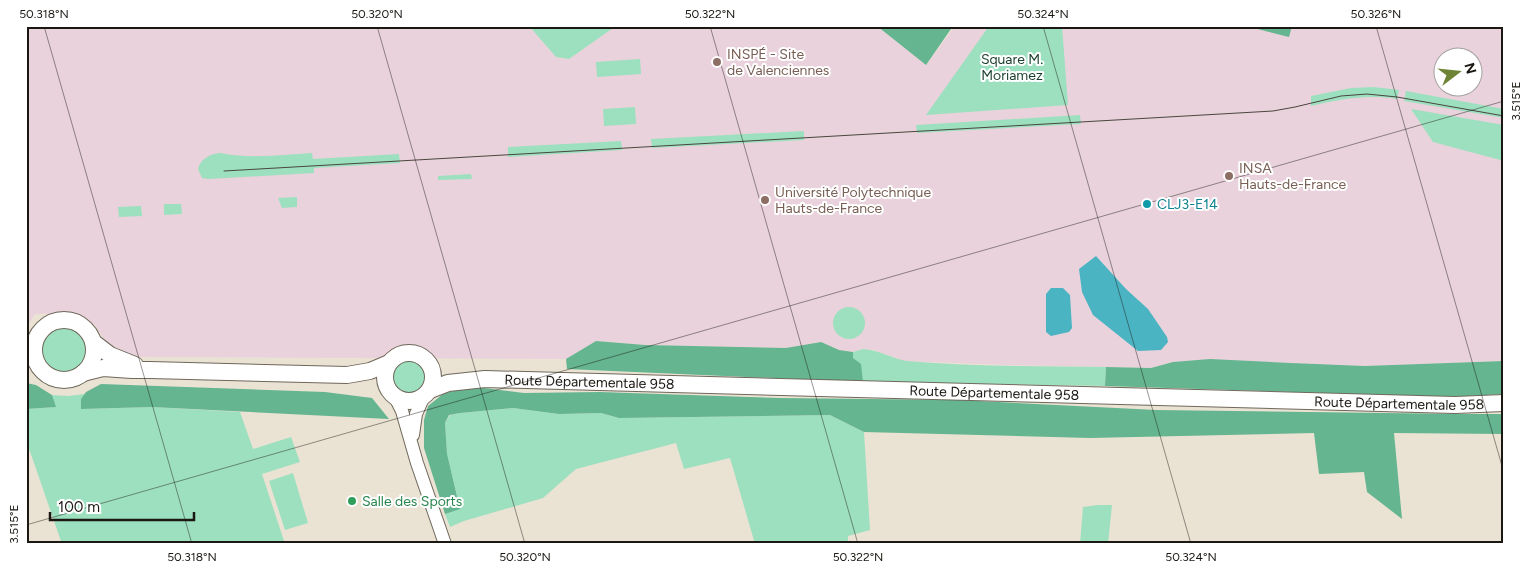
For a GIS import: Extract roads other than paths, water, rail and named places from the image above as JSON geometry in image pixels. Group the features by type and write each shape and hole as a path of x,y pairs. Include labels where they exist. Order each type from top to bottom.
{"main road":[{"path":"83,373 93,359 93,342 88,332 82,326 72,321 54,321 46,325 31,346 35,354 33,367 49,376 60,379 72,379 83,373 103,368 347,375 373,382 404,401 410,401 416,400 427,393 433,377 429,364 421,356 408,353 396,356 389,363 370,370 347,375"},
{"path":"93,342 115,357 150,370"},
{"path":"389,363 385,376 392,393"},
{"name":"Route Départementale 958","path":"429,364 453,373 485,379"},
{"name":"Route Départementale 958","path":"427,393 448,383 485,379 1455,405 1504,402"}],"street":[{"path":"392,393 402,410 445,544"},
{"path":"412,446 416,414 427,393"}],"water":[{"path":"1096,256 1126,289 1148,309 1167,337 1168,342 1161,350 1138,351 1093,315 1082,292 1079,269"},
{"path":"1051,288 1063,288 1070,295 1072,328 1069,332 1051,336 1046,332 1046,294"}],"tram line":[{"path":"224,171 1273,111 1341,96 1367,94 1397,97 1504,116"}],"place":[{"name":"INSPÉ - Site de Valenciennes","path":"717,62"},
{"name":"INSA Hauts-de-France","path":"1229,176"},
{"name":"Université Polytechnique Hauts-de-France","path":"765,200"},
{"name":"CLJ3-E14","path":"1147,204"},
{"name":"Salle des Sports","path":"352,501"}],"park label":[{"name":"Square M. Moriamez","path":"1012,68"}]}
